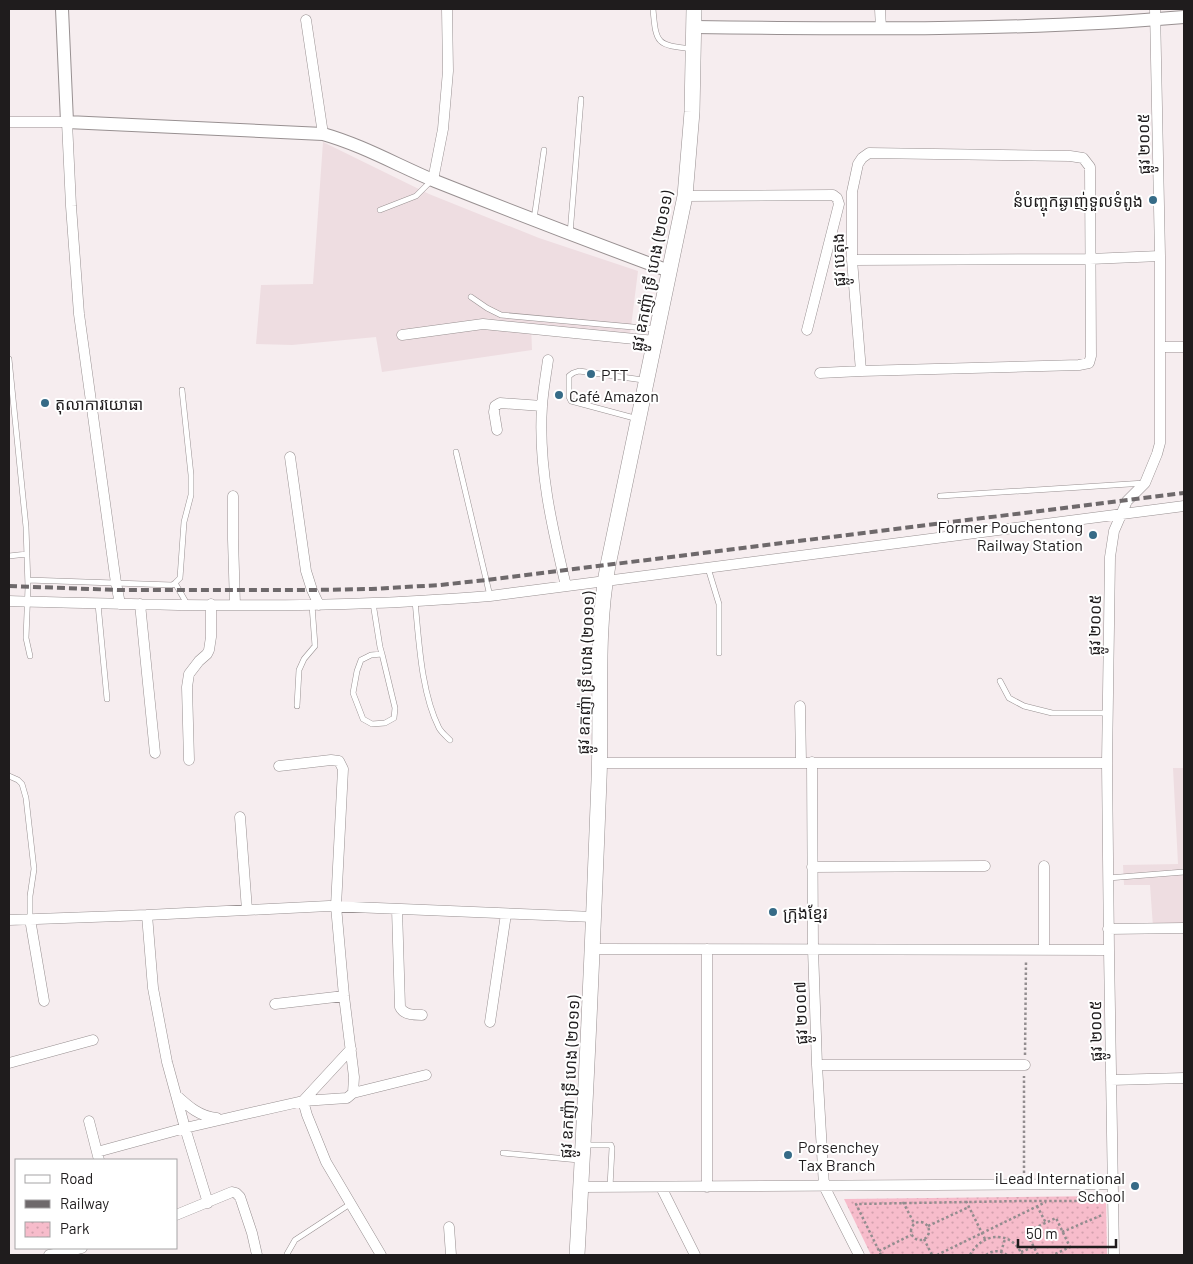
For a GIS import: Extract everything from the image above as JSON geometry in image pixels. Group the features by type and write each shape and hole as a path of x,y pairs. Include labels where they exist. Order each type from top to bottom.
{"main road":[{"name":"ផ្លូវ ឧកញ៉ា ទ្រី ហេង (២០១១)","path":"577,1255 593,949 600,763 601,621 605,580 685,196 692,112 694,9"}],"street":[{"path":"62,9 71,206 79,314 120,604"},
{"path":"433,180 443,129 448,71 447,9"},
{"path":"880,9 881,29"},
{"path":"694,27 881,29 1022,26 1155,14 1184,18"},
{"name":"ផ្លូវ ២០០៥","path":"1114,1255 1106,763 1110,557 1114,531 1121,514 1127,501 1144,483 1160,443 1160,256 1155,14"},
{"path":"306,20 323,134"},
{"path":"9,122 67,122 323,134 342,139 433,180 570,235 669,271"},
{"name":"ផ្លូវ បេតុង","path":"861,370 852,260 852,192 858,164 869,153 1070,156 1083,158 1090,167 1090,259"},
{"path":"685,196 833,195 837,198 839,204 807,330"},
{"path":"852,260 1090,259 1160,256"},
{"path":"820,373 861,370 1079,365 1089,363 1091,356 1090,259"},
{"path":"402,335 483,324 656,335"},
{"path":"1160,347 1184,347"},
{"path":"548,360 542,406 542,444 548,506 566,586"},
{"path":"498,430 494,412 495,406 500,403 542,406"},
{"path":"290,457 306,571 316,605"},
{"path":"234,496 234,605"},
{"path":"9,601 120,604 316,605 490,596 1184,506"},
{"path":"140,604 155,752"},
{"path":"189,760 187,687 189,674 209,650 211,604"},
{"path":"800,706 801,762"},
{"path":"279,766 339,760 343,769 336,906 354,1077 353,1093"},
{"name":"ផ្លូវ ២០០៧","path":"812,762 813,949 824,1186 858,1255"},
{"path":"600,763 1106,763"},
{"path":"240,817 247,910"},
{"path":"812,867 985,866"},
{"path":"1044,866 1044,950"},
{"path":"9,920 336,906 594,917"},
{"path":"397,909 400,1007 407,1013 422,1016"},
{"path":"490,1022 506,914"},
{"path":"147,915 153,988 167,1062 208,1203"},
{"path":"30,919 44,1000"},
{"path":"1108,929 1184,928"},
{"path":"593,949 1109,950"},
{"path":"707,949 707,1187"},
{"path":"275,1004 344,996"},
{"path":"9,1063 93,1040"},
{"path":"304,1100 351,1049"},
{"path":"817,1065 1025,1066"},
{"path":"89,1121 98,1156 185,1128 304,1100 347,1098 353,1093 426,1075"},
{"path":"1111,1080 1184,1078"},
{"path":"176,1095 197,1113 210,1118 224,1119"},
{"path":"304,1100 307,1115 326,1162 381,1255"},
{"path":"581,1187 1113,1184"},
{"path":"660,1187 695,1255"},
{"path":"178,1214 232,1192 236,1193 240,1197 252,1232 257,1255"},
{"path":"449,1227 451,1255"},
{"path":"49,1255 78,1249"}],"lane":[{"path":"652,9 658,39 666,46 693,49"},
{"path":"570,235 581,99"},
{"path":"534,220 544,150"},
{"path":"380,210 416,196 433,180"},
{"path":"471,297 501,315 656,335"},
{"path":"9,359 26,527 28,580 26,638 30,656"},
{"path":"638,420 571,401 568,397 569,376 579,371 646,381"},
{"path":"28,580 172,585 176,583 180,578 184,522 191,495 191,476 182,390"},
{"path":"456,452 490,596"},
{"path":"940,496 1144,483"},
{"path":"9,556 27,554"},
{"path":"708,567 718,604 719,653"},
{"path":"176,583 186,604"},
{"path":"415,601 422,665 429,701 440,730 450,740"},
{"path":"98,603 107,699"},
{"path":"374,603 382,654 395,708 394,718 385,723 372,724 363,719 353,693 361,660 371,655 382,654"},
{"path":"297,706 299,670 304,659 315,646 316,605"},
{"path":"1000,681 1009,698 1024,706 1052,713 1107,713"},
{"path":"9,776 22,784 26,798 34,868 30,896 30,919"},
{"path":"1108,878 1184,872"},
{"path":"503,1153 583,1152 611,1145 610,1187"},
{"path":"287,1255 295,1240 351,1204"}],"path":[{"path":"937,1255 1049,1200"},
{"path":"966,1201 985,1239"},
{"path":"881,1255 856,1204 966,1201 1103,1201 1103,1222"},
{"path":"903,1202 914,1223"},
{"path":"1037,1206 1046,1223"},
{"path":"928,1226 969,1207"},
{"path":"1062,1232 1103,1214"},
{"path":"1038,1255 1026,1232 1056,1218 1070,1247 1059,1254 1053,1255"},
{"path":"920,1221 928,1226 928,1236 924,1239 914,1239 911,1235 910,1230 914,1223 920,1221"},
{"path":"879,1250 911,1235"},
{"path":"970,1255 979,1243 993,1237 1002,1237 1009,1240 1016,1245 1022,1254 1033,1247"},
{"path":"924,1239 932,1255"},
{"path":"1001,1252 1005,1239"},
{"path":"986,1255 994,1251 1007,1255"}],"shaded area":[{"path":"323,142 429,194 539,238 638,271 630,335 531,325 532,350 382,372 376,337 292,345 256,344 261,285 313,284"},
{"path":"1173,768 1184,768 1184,926 1153,927 1150,885 1124,885 1123,865 1178,864"}],"green space":[{"path":"1106,1196 1107,1255 871,1255 844,1199"}],"railway":[{"path":"9,586 118,590 312,590 440,585 1184,493"}],"place":[{"name":"នំបញ្ចុកឆ្ងាញ់ទួលទំពូង","path":"1153,200"},
{"name":"PTT","path":"591,374"},
{"name":"Café Amazon","path":"559,395"},
{"name":"តុលាការយោធា","path":"45,403"},
{"name":"Former Pouchentong Railway Station","path":"1093,535"},
{"name":"ក្រុងខ្មែរ","path":"773,912"},
{"name":"Porsenchey Tax Branch","path":"788,1155"},
{"name":"iLead International School","path":"1135,1186"}]}
